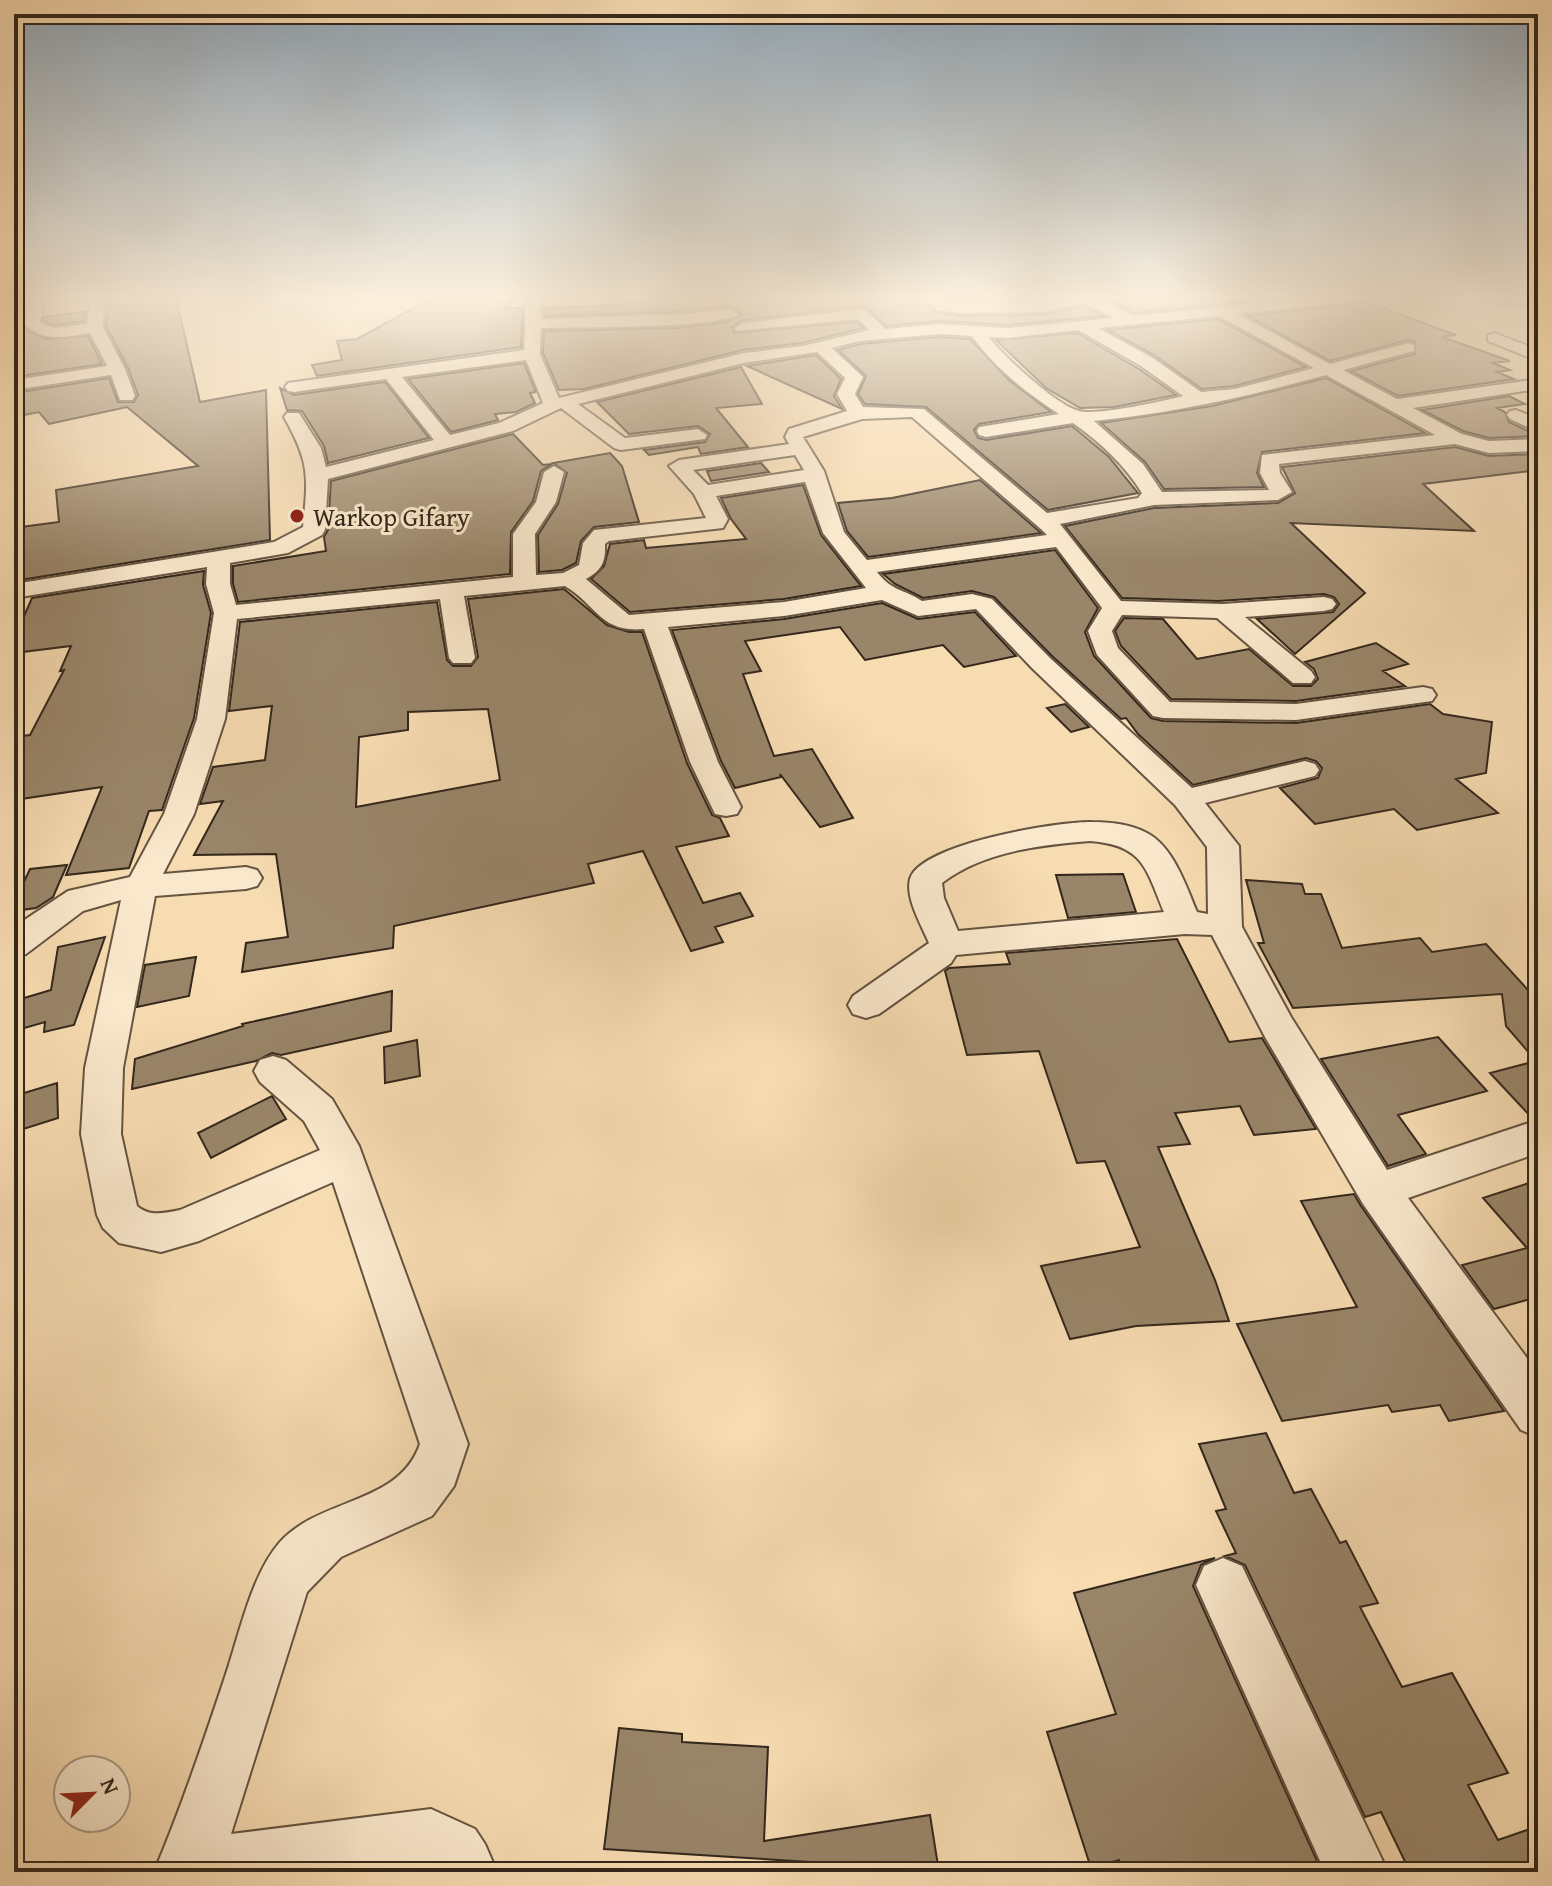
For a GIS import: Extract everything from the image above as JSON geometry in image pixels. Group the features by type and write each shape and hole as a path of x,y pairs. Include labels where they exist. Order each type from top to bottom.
{"street":[{"path":"123,386 126,396"},
{"path":"294,387 300,386"},
{"path":"400,386 445,441"},
{"path":"549,386 559,404 621,444 698,435"},
{"path":"318,475 506,427 559,404 635,386"},
{"path":"850,386 846,394 861,413"},
{"path":"1035,386 1131,459 1153,494 1151,499"},
{"path":"1180,386 1197,398"},
{"path":"986,431 1152,410 1197,398 1270,386"},
{"path":"1358,386 1455,438 1489,447 1538,445"},
{"path":"1394,405 1524,386"},
{"path":"882,593 834,533 814,471 794,437 796,433 861,413 899,410 918,413 1043,520 1114,608"},
{"path":"1516,415 1538,426"},
{"path":"15,594 280,548 314,530 318,475 311,448 293,417"},
{"path":"1043,520 1125,507 1151,499 1271,496 1283,490 1270,473 1269,459 1455,438"},
{"path":"568,579 591,568 595,562 594,543 602,535 715,523 717,519 703,492 679,466 801,448"},
{"path":"525,582 524,534 546,502 554,472"},
{"path":"703,492 813,475"},
{"path":"863,567 1062,540"},
{"path":"219,559 218,584 226,613 211,719 179,814 140,888 104,1068 101,1134 118,1215 134,1230 161,1233 184,1228 345,1158"},
{"path":"226,613 568,579 578,582 617,620 654,622 784,609 882,593 898,596 918,609 972,601 984,604 1186,799 1223,846 1225,927 1278,1027 1378,1191 1538,1413"},
{"path":"451,591 462,658"},
{"path":"1114,608 1223,611 1324,604"},
{"path":"1114,608 1103,623 1101,640 1106,650 1163,710"},
{"path":"1223,611 1302,677"},
{"path":"654,622 704,762 726,807"},
{"path":"1107,725 1163,710 1296,712 1423,695"},
{"path":"1186,799 1305,770"},
{"path":"946,944 928,898 926,880 935,869 947,862 1017,840 1078,833 1126,835 1137,840 1156,863 1185,922"},
{"path":"14,945 76,901 140,888 246,878"},
{"path":"866,1005 939,954 946,944 1185,922 1225,927"},
{"path":"185,1871 209,1816 285,1578 301,1557 329,1535 414,1501 437,1471 444,1444 345,1158 318,1110 273,1071"},
{"path":"1378,1191 1538,1136"},
{"path":"1223,1585 1357,1872"},
{"path":"185,1871 431,1839 449,1846 461,1858 466,1872"}],"building":[{"path":"58,386 112,386 118,402 134,402 138,395 135,386 196,386 200,402 266,390 270,540 14,581 14,528 59,522 56,490 198,466 127,407 49,424 39,412 14,417 14,393"},
{"path":"357,386 388,386 429,438 328,463 324,446 302,411 287,410 280,388 294,395"},
{"path":"414,386 534,386 536,392 530,393 535,403 516,412 495,414 498,420 451,432"},
{"path":"557,386 596,386 584,389 559,390"},
{"path":"663,386 752,386 762,404 716,408 748,447 701,454 698,447 649,455 644,450 705,442 710,434 698,426 629,434 597,402"},
{"path":"791,386 838,386 834,396 842,409"},
{"path":"862,386 1017,386 1051,412 979,424 974,430 978,438 986,440 1072,426 1109,457 1138,493 1048,510 926,407 865,404 858,394"},
{"path":"1044,386 1163,386 1176,395 1114,407 1080,408"},
{"path":"1198,386 1234,386 1202,389"},
{"path":"1293,386 1340,386 1425,433 1262,452 1257,473 1264,487 1164,489 1145,462 1101,423 1212,406"},
{"path":"1379,386 1466,386 1398,396"},
{"path":"1509,396 1525,404 1497,408 1505,412 1509,422 1538,436 1489,438 1463,431 1422,410"},
{"path":"513,434 543,465 552,464 541,471 533,501 511,532 510,574 238,602 233,584 233,566 326,551 324,537 328,530 331,481"},
{"path":"1455,447 1489,456 1538,454 1538,470 1423,484 1474,531 1291,523 1365,593 1295,654 1257,619 1333,612 1339,604 1334,597 1324,594 1218,601 1122,598 1065,526 1154,508 1278,503 1295,493 1282,467"},
{"path":"610,453 622,466 639,522 594,527 581,541 576,563 562,570 539,572 538,535 558,504 567,473 553,463"},
{"path":"761,463 769,472 711,481 707,471"},
{"path":"980,480 1041,533 868,557 847,531 838,503 892,498"},
{"path":"803,485 821,535 861,586 784,599 630,612 591,579 604,566 610,544 644,540 646,548 746,539 721,498"},
{"path":"1055,550 1098,608 1085,632 1094,656 1151,718 1163,721 1296,723 1430,704 1443,714 1492,722 1486,773 1456,779 1498,813 1417,830 1394,809 1315,824 1280,788 1318,778 1322,768 1316,761 1306,758 1193,785 1138,734 1126,718 1121,719 1052,656 994,597 972,591 923,598 895,584 883,574"},
{"path":"204,571 203,585 211,613 194,718 162,810 149,811 129,868 66,875 102,787 14,800 14,737 30,735 64,670 60,671 71,646 14,653 14,639 32,598"},
{"path":"564,589 607,625 629,632 642,632 687,763 712,815 720,818 729,836 676,847 703,903 740,893 753,916 715,927 723,942 691,951 643,851 588,864 594,883 394,926 393,948 242,972 246,943 288,937 276,854 194,855 223,801 200,804 213,767 265,760 272,706 229,711 240,622 437,602 447,660 453,666 471,666 478,657 468,599","holes":["488,709 500,780 356,807 359,737 408,730 408,712"]},
{"path":"882,603 918,619 975,612 1016,656 964,667 943,645 865,660 840,627 745,641 761,671 743,674 774,756 812,749 853,818 820,827 780,774 781,777 735,788 721,761 672,630 784,619"},
{"path":"1124,618 1163,619 1197,659 1249,649 1293,686 1311,686 1318,679 1314,669 1305,662 1376,643 1408,664 1383,671 1405,686 1296,701 1171,699 1121,646 1115,631"},
{"path":"1065,704 1089,727 1071,732 1047,708"},
{"path":"67,865 53,897 36,908 14,911 14,903 30,869"},
{"path":"1123,874 1136,912 1068,918 1056,875"},
{"path":"1246,880 1302,884 1305,894 1321,894 1342,948 1420,938 1432,952 1486,944 1538,1001 1538,1117 1533,1119 1490,1073 1536,1061 1506,1026 1502,994 1293,1008 1258,943 1264,943"},
{"path":"105,937 74,1025 44,1032 45,1022 14,1031 14,1001 51,990 58,947"},
{"path":"1177,939 1229,1042 1262,1038 1316,1129 1254,1135 1240,1106 1175,1113 1190,1144 1158,1147 1215,1280 1229,1321 1136,1326 1070,1339 1041,1266 1140,1247 1105,1161 1077,1163 1039,1051 967,1055 945,971 949,968 1010,964 1006,953"},
{"path":"196,957 189,996 137,1007 145,965"},
{"path":"392,991 391,1031 281,1055 272,1053 256,1061 132,1089 135,1059 242,1024"},
{"path":"1438,1037 1487,1091 1398,1115 1426,1154 1388,1166 1321,1059"},
{"path":"417,1040 420,1076 385,1083 384,1047"},
{"path":"57,1083 58,1118 14,1132 14,1096"},
{"path":"272,1096 286,1119 211,1158 198,1133"},
{"path":"1538,1180 1538,1297 1494,1309 1462,1265 1527,1248 1483,1198"},
{"path":"1354,1194 1504,1411 1449,1421 1440,1405 1392,1412 1388,1405 1282,1421 1237,1324 1357,1307 1301,1201"},
{"path":"1266,1433 1294,1493 1311,1489 1340,1543 1346,1541 1378,1603 1360,1607 1402,1687 1452,1673 1508,1773 1468,1785 1498,1840 1527,1830 1538,1849 1538,1872 1410,1872 1381,1812 1365,1817 1245,1565 1225,1556 1236,1553 1216,1511 1226,1509 1199,1444"},
{"path":"1215,1558 1201,1565 1193,1586 1322,1872 1120,1872 1119,1860 1091,1868 1047,1732 1116,1714 1074,1593"},
{"path":"619,1728 682,1734 682,1742 768,1747 764,1841 930,1815 939,1872 811,1872 810,1862 604,1849"}],"place":[{"name":"Warkop Gifary","path":"297,516"}]}
